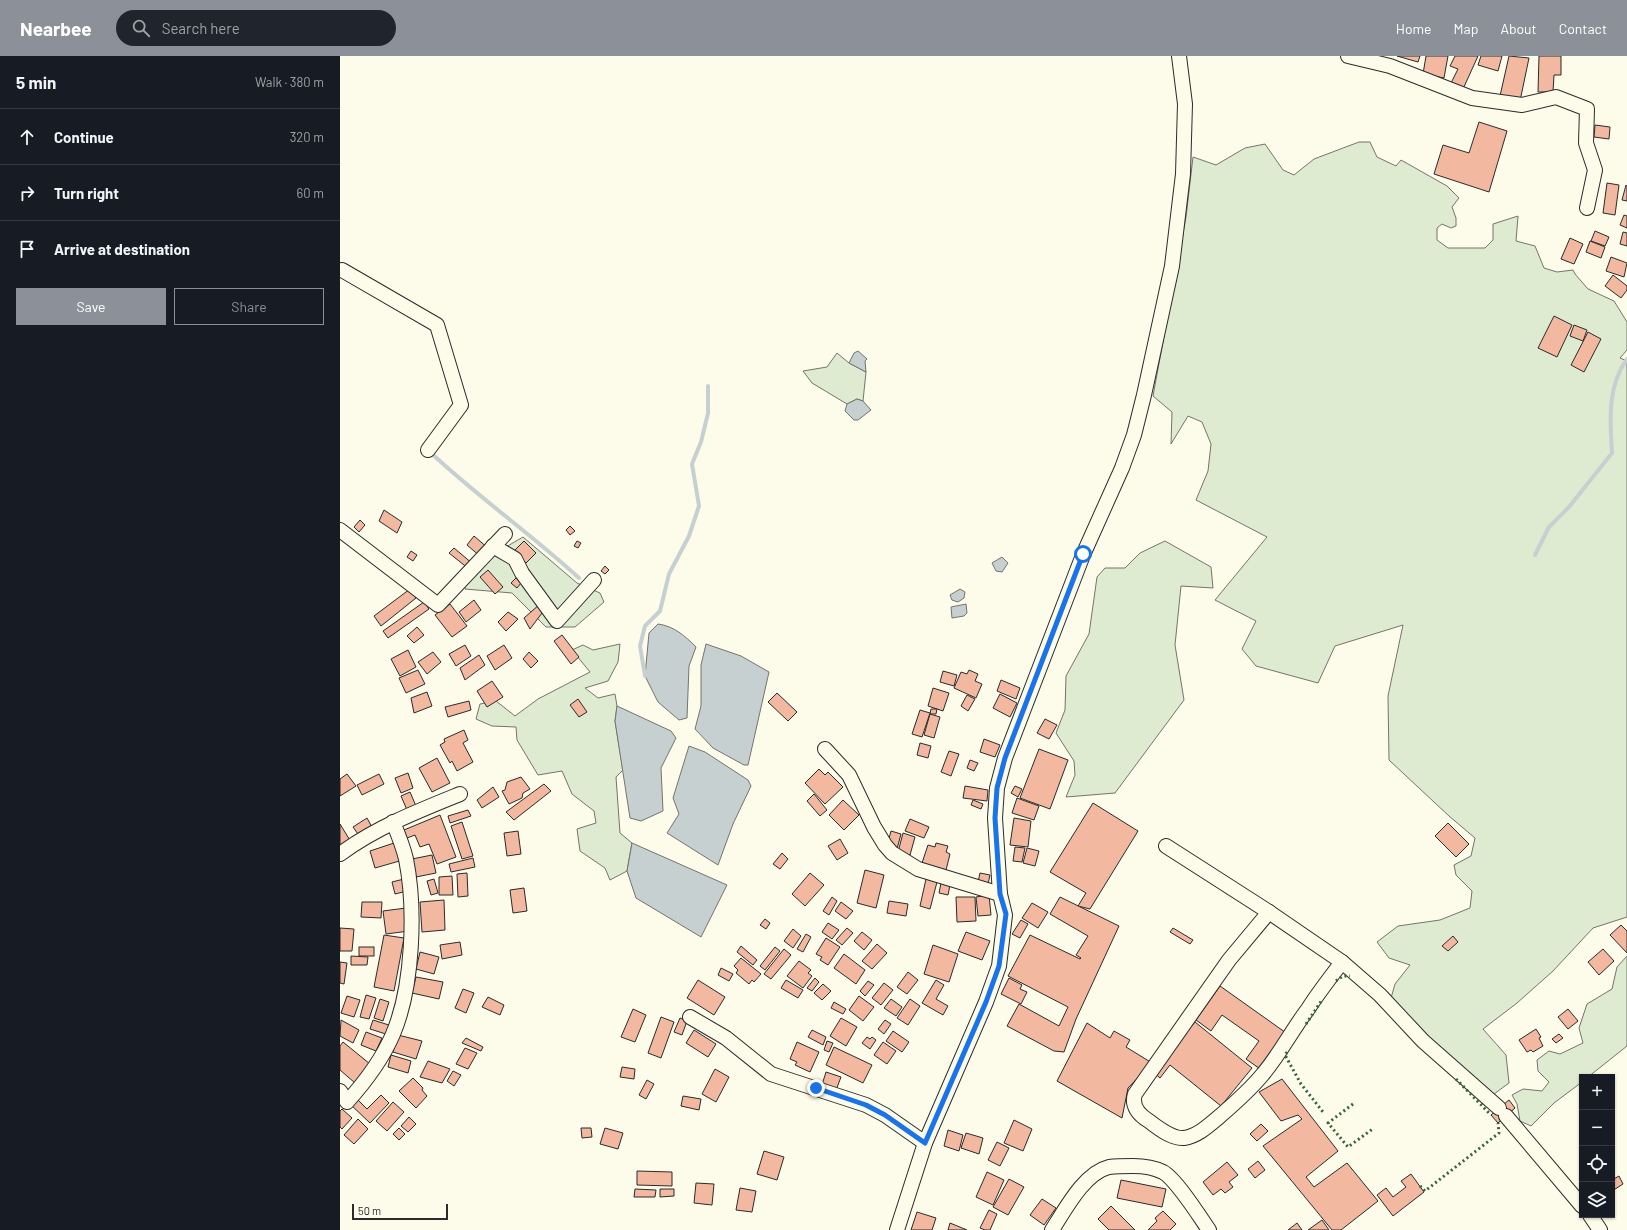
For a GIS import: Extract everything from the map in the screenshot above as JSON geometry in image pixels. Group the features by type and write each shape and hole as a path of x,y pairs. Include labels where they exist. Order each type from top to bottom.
{"street":[{"path":"897,1230 925,1143 983,1009 999,966 1006,914 1000,894 995,818 997,788 1005,758 1083,554 1107,504 1134,436 1157,341 1172,266 1183,174 1185,104 1179,56"},
{"path":"1348,56 1390,66 1472,98 1522,104 1556,97 1587,109 1586,143 1595,170 1587,208"},
{"path":"342,270 437,325 461,405 428,450"},
{"path":"340,530 438,604 505,534"},
{"path":"493,546 515,559 522,573 557,621 594,580"},
{"path":"825,749 852,779 874,827 884,845 892,853 918,869 1000,894"},
{"path":"340,854 375,831 460,794"},
{"path":"340,1091 347,1102 364,1083 381,1058 395,1029 405,992 412,921 411,887 406,858 394,822"},
{"path":"1166,846 1269,912 1342,962 1380,995 1422,1041 1503,1112 1579,1202"},
{"path":"1269,912 1229,960 1135,1094 1133,1100 1135,1107 1141,1116 1153,1125 1163,1131 1183,1138 1203,1131 1247,1092 1264,1073 1342,962"},
{"path":"690,1017 732,1043 771,1074 866,1105 885,1115 925,1143"},
{"path":"1052,1230 1081,1186 1092,1176 1108,1168 1127,1166 1143,1166 1164,1172 1175,1184 1209,1230"},
{"path":"1592,1218 1600,1230"}],"green space":[{"path":"1359,142 1370,142 1377,157 1396,166 1401,160 1447,186 1459,198 1452,207 1456,218 1456,226 1451,228 1442,224 1437,228 1437,240 1448,248 1485,248 1493,240 1493,224 1518,216 1516,241 1535,246 1544,268 1557,272 1573,270 1588,289 1614,301 1627,322 1627,350 1620,358 1627,361 1627,917 1593,928 1553,971 1517,1003 1483,1029 1506,1055 1509,1083 1494,1094 1424,1040 1391,998 1395,984 1410,965 1389,958 1377,942 1398,926 1440,920 1470,908 1472,891 1456,875 1454,865 1471,856 1475,838 1389,760 1388,696 1403,625 1335,646 1318,683 1256,666 1242,649 1256,621 1215,600 1267,537 1196,500 1208,471 1211,444 1202,422 1188,416 1171,444 1172,412 1153,396 1186,217 1193,157 1216,165 1245,148 1265,144 1283,170 1294,175 1314,159"},
{"path":"837,353 849,363 866,372 863,401 857,399 847,404 812,383 803,371 827,367"},
{"path":"523,537 577,583 600,593 604,602 575,627 546,627 512,593 465,589 465,571"},
{"path":"1165,541 1211,567 1213,588 1181,586 1175,645 1184,700 1115,793 1066,797 1075,775 1074,761 1056,733 1065,710 1066,676 1089,634 1097,577 1105,568 1125,568 1140,553"},
{"path":"620,644 618,662 608,681 585,688 598,698 615,694 617,706 615,721 623,770 616,777 620,833 632,843 627,871 610,880 605,868 580,851 577,829 596,823 594,811 572,794 562,771 538,775 517,740 516,727 492,726 476,719 480,704 496,701 515,716 538,699 590,672 572,650 583,645 593,650"},
{"path":"1627,956 1627,1046 1592,1074 1579,1074 1579,1084 1554,1103 1531,1126 1520,1121 1517,1104 1512,1095 1523,1089 1542,1091 1549,1082 1538,1071 1537,1060 1549,1051 1560,1054 1583,1043 1579,1028 1587,1004 1612,989 1617,967"}],"shaded area":[{"path":"858,351 867,359 865,361 866,372 849,363 854,353"},
{"path":"857,399 863,401 871,410 858,420 854,420 845,411 847,404"},
{"path":"1002,557 1008,563 1002,572 996,571 992,563"},
{"path":"960,589 965,592 964,598 958,602 952,600 950,595"},
{"path":"966,604 967,613 964,616 952,618 951,607"},
{"path":"658,624 674,629 696,647 689,666 687,718 679,720 658,702 645,676 649,633"},
{"path":"706,644 741,656 769,672 748,765 744,765 713,748 695,729 701,706 701,665"},
{"path":"617,706 671,731 676,738 661,768 663,811 641,821 630,818 615,721"},
{"path":"689,746 705,752 748,780 751,786 733,824 718,865 667,833 679,814 673,798"},
{"path":"632,843 727,885 701,937 636,898 627,871"}],"building":[{"path":"1397,56 1420,56 1418,62"},
{"path":"1426,56 1448,56 1444,78 1423,74"},
{"path":"1455,56 1478,56 1463,89 1451,83 1458,69 1450,66"},
{"path":"1481,56 1502,56 1498,71 1478,65"},
{"path":"1509,56 1529,58 1520,101 1500,96"},
{"path":"1539,56 1561,56 1561,75 1554,75 1553,92 1538,92"},
{"path":"1479,122 1507,131 1489,192 1434,174 1443,145 1469,153"},
{"path":"1595,125 1610,127 1609,139 1594,137"},
{"path":"1607,183 1619,185 1615,215 1603,213"},
{"path":"1626,185 1627,186 1627,201 1622,200"},
{"path":"1624,215 1627,216 1627,228 1620,225"},
{"path":"1595,231 1609,237 1605,246 1591,241"},
{"path":"1623,232 1627,233 1627,246 1620,244"},
{"path":"1570,238 1583,244 1574,264 1561,259"},
{"path":"1590,241 1605,247 1601,258 1586,252"},
{"path":"1611,257 1627,263 1624,277 1606,271"},
{"path":"1613,275 1627,286 1627,290 1621,298 1605,286"},
{"path":"1554,316 1572,325 1557,357 1538,348"},
{"path":"1574,325 1587,330 1583,341 1570,336"},
{"path":"1588,332 1601,339 1584,372 1571,365"},
{"path":"384,510 402,522 397,533 379,521"},
{"path":"360,520 365,525 359,532 354,527"},
{"path":"570,526 575,531 570,535 566,530"},
{"path":"474,536 489,549 481,557 467,545"},
{"path":"524,541 536,553 526,563 514,551"},
{"path":"577,541 581,543 578,548 574,546"},
{"path":"454,548 473,564 469,569 449,553"},
{"path":"411,551 417,555 413,561 407,557"},
{"path":"605,566 609,570 605,574 601,571"},
{"path":"488,570 503,587 495,594 480,577"},
{"path":"520,574 525,578 517,588 511,583"},
{"path":"410,589 416,598 381,626 374,616"},
{"path":"474,600 481,610 466,622 459,612"},
{"path":"424,602 429,609 388,638 383,631"},
{"path":"450,604 467,626 452,637 435,615"},
{"path":"540,604 545,609 530,629 524,618"},
{"path":"508,612 518,619 506,631 498,622"},
{"path":"417,627 424,635 414,643 407,636"},
{"path":"562,635 579,657 571,664 554,641"},
{"path":"465,645 471,656 456,666 449,654"},
{"path":"504,645 512,658 495,670 487,656"},
{"path":"408,650 416,667 400,676 391,659"},
{"path":"433,652 441,662 427,674 418,662"},
{"path":"529,652 538,661 531,668 523,659"},
{"path":"479,655 485,665 465,680 460,668"},
{"path":"418,670 425,684 406,693 399,678"},
{"path":"969,670 978,674 975,681 982,684 976,698 954,688 961,672 967,674"},
{"path":"943,671 957,675 954,686 940,682"},
{"path":"1001,680 1020,688 1016,699 997,691"},
{"path":"492,681 503,697 487,707 477,691"},
{"path":"933,688 949,693 943,711 928,706"},
{"path":"427,692 432,706 414,713 411,698"},
{"path":"777,693 797,712 788,721 768,702"},
{"path":"1000,694 1017,703 1010,717 993,708"},
{"path":"967,695 975,699 968,711 961,706"},
{"path":"578,699 587,712 579,717 570,705"},
{"path":"469,701 471,710 448,717 445,707"},
{"path":"931,709 937,709 936,714 930,714"},
{"path":"920,710 930,713 922,737 912,734"},
{"path":"930,714 940,717 934,738 924,735"},
{"path":"1045,719 1057,725 1049,739 1037,733"},
{"path":"464,730 468,740 463,743 473,762 457,771 452,761 450,763 440,745 445,742 444,739"},
{"path":"984,739 1000,745 995,757 980,752"},
{"path":"920,743 931,746 928,758 917,755"},
{"path":"1039,749 1068,760 1050,809 1020,798"},
{"path":"949,751 959,754 951,776 941,772"},
{"path":"437,758 450,783 432,792 419,768"},
{"path":"970,760 978,763 974,771 967,768"},
{"path":"819,769 825,775 828,772 843,787 825,804 805,783"},
{"path":"408,773 413,788 401,793 395,778"},
{"path":"347,774 356,786 340,796 340,779"},
{"path":"379,774 384,784 362,795 357,785"},
{"path":"521,777 530,789 523,793 522,798 509,804 502,791 505,790 507,782"},
{"path":"544,784 551,791 514,820 506,812"},
{"path":"965,786 988,790 987,801 963,798"},
{"path":"1015,786 1022,789 1018,797 1011,793"},
{"path":"493,787 499,797 482,808 477,800"},
{"path":"410,792 416,806 407,810 401,796"},
{"path":"814,794 827,810 820,816 807,801"},
{"path":"1017,798 1039,806 1034,820 1012,813"},
{"path":"843,800 859,815 844,830 829,815"},
{"path":"973,800 983,804 981,809 971,805"},
{"path":"1093,803 1138,831 1090,909 1078,906 1086,893 1050,872"},
{"path":"468,810 471,816 450,823 448,816"},
{"path":"440,815 456,857 437,864 429,844 420,847 415,835 407,838 404,830"},
{"path":"367,818 373,829 360,837 353,827"},
{"path":"1014,818 1031,821 1028,847 1010,845"},
{"path":"910,819 929,827 924,838 905,831"},
{"path":"462,822 473,856 462,859 451,826"},
{"path":"1448,823 1469,844 1456,857 1435,836"},
{"path":"340,824 351,842 340,851"},
{"path":"518,831 521,854 507,856 504,833"},
{"path":"891,831 901,834 897,849 887,846"},
{"path":"903,833 915,837 910,855 898,852"},
{"path":"840,839 848,853 837,860 828,846"},
{"path":"397,842 403,860 375,868 370,851"},
{"path":"936,843 948,846 946,852 950,854 946,870 922,863 928,845 935,847"},
{"path":"1015,847 1025,848 1022,862 1013,861"},
{"path":"1027,848 1039,851 1035,866 1023,863"},
{"path":"782,853 788,859 780,869 773,864"},
{"path":"432,855 436,873 416,877 412,859"},
{"path":"473,858 475,867 451,872 449,864"},
{"path":"865,870 884,875 876,908 857,903"},
{"path":"467,873 468,896 458,897 457,874"},
{"path":"810,873 824,885 805,906 792,894"},
{"path":"980,873 990,875 988,884 978,882"},
{"path":"452,876 453,895 439,895 439,877"},
{"path":"404,879 407,891 395,894 392,882"},
{"path":"434,879 438,893 431,895 427,881"},
{"path":"926,879 937,882 930,909 920,906"},
{"path":"941,883 950,885 948,895 939,893"},
{"path":"524,888 527,911 513,913 510,890"},
{"path":"989,895 991,915 978,916 976,897"},
{"path":"832,897 837,901 829,915 823,911"},
{"path":"956,897 975,897 976,921 957,922"},
{"path":"1060,897 1119,926 1076,1019 1064,1052 1054,1051 1007,1026 1019,1004 1059,1026 1068,1007 1008,976 1030,935 1080,959 1081,958 1076,955 1088,936 1050,914"},
{"path":"444,900 445,930 422,932 420,902"},
{"path":"889,901 908,904 906,916 887,913"},
{"path":"362,902 382,902 381,918 361,917"},
{"path":"841,902 853,911 846,919 835,911"},
{"path":"1032,903 1048,912 1038,928 1022,918"},
{"path":"406,908 409,931 386,934 383,911"},
{"path":"765,919 770,923 766,929 760,925"},
{"path":"1021,920 1028,924 1020,938 1012,934"},
{"path":"828,923 839,930 832,939 822,932"},
{"path":"1621,925 1627,931 1627,953 1610,935"},
{"path":"340,928 354,929 352,951 340,951"},
{"path":"847,928 853,933 842,945 836,940"},
{"path":"1173,928 1193,940 1190,944 1170,932"},
{"path":"793,929 801,936 793,948 784,941"},
{"path":"862,932 872,940 864,950 854,941"},
{"path":"966,932 990,941 982,960 958,951"},
{"path":"806,934 811,937 803,952 797,949"},
{"path":"384,935 404,938 394,991 374,987"},
{"path":"1453,936 1458,942 1448,951 1442,946"},
{"path":"826,938 840,947 828,965 820,960 822,957 816,954"},
{"path":"460,942 462,955 442,959 440,945"},
{"path":"877,944 887,953 872,969 862,961"},
{"path":"933,945 958,954 949,982 924,974"},
{"path":"741,946 757,960 753,965 737,952"},
{"path":"359,947 374,947 374,956 359,956"},
{"path":"775,947 780,951 765,970 760,966"},
{"path":"784,949 791,955 771,979 764,974"},
{"path":"1603,949 1614,961 1599,975 1588,962"},
{"path":"420,952 439,957 434,974 416,969"},
{"path":"844,954 865,970 856,984 834,968"},
{"path":"351,956 368,957 367,965 351,965"},
{"path":"741,958 761,974 754,982 752,980 749,984 736,973 738,970 734,966"},
{"path":"799,961 811,970 808,973 812,976 803,988 787,976"},
{"path":"340,962 347,963 344,984 340,983"},
{"path":"721,968 733,974 729,981 718,975"},
{"path":"908,972 918,980 907,994 897,987"},
{"path":"416,977 443,982 439,999 412,993"},
{"path":"815,978 819,982 812,991 807,988"},
{"path":"1009,978 1022,985 1020,989 1027,992 1021,1004 1001,994"},
{"path":"698,980 725,997 714,1015 687,998"},
{"path":"786,980 803,990 798,998 781,988"},
{"path":"936,980 944,985 936,999 948,1006 943,1015 922,1003"},
{"path":"868,981 874,985 865,996 860,991"},
{"path":"884,983 893,990 881,1005 872,998"},
{"path":"823,984 831,991 822,1000 814,993"},
{"path":"1220,986 1289,1035 1263,1071 1246,1059 1259,1041 1222,1015 1211,1031 1196,1020"},
{"path":"463,989 474,993 466,1013 455,1008"},
{"path":"366,995 376,998 369,1019 360,1017"},
{"path":"347,996 360,1000 354,1017 341,1013"},
{"path":"859,996 874,1007 863,1021 849,1010"},
{"path":"488,997 504,1005 500,1015 482,1007"},
{"path":"380,999 389,1002 383,1021 374,1018"},
{"path":"891,999 902,1007 896,1016 884,1008"},
{"path":"910,999 920,1006 908,1025 897,1018"},
{"path":"834,1002 846,1009 843,1014 831,1008"},
{"path":"633,1009 646,1015 635,1042 621,1037"},
{"path":"1568,1009 1578,1021 1568,1029 1558,1017"},
{"path":"661,1017 674,1022 661,1058 648,1053"},
{"path":"680,1018 687,1021 682,1035 674,1032"},
{"path":"841,1018 857,1027 846,1046 830,1036"},
{"path":"341,1020 359,1030 353,1043 340,1036"},
{"path":"373,1020 392,1026 389,1035 370,1029"},
{"path":"885,1020 891,1024 884,1034 878,1029"},
{"path":"1195,1022 1252,1068 1221,1106 1170,1065 1160,1078 1153,1072"},
{"path":"1087,1023 1110,1038 1114,1031 1130,1040 1126,1047 1152,1063 1128,1088 1122,1118 1057,1081"},
{"path":"1536,1029 1541,1037 1539,1038 1543,1046 1533,1052 1531,1050 1527,1052 1519,1040"},
{"path":"694,1030 716,1044 708,1057 686,1043"},
{"path":"812,1030 826,1037 823,1045 808,1037"},
{"path":"893,1031 909,1042 902,1052 886,1041"},
{"path":"366,1032 382,1038 376,1051 361,1045"},
{"path":"1559,1034 1563,1038 1556,1043 1552,1039"},
{"path":"398,1035 422,1041 416,1059 393,1052"},
{"path":"867,1037 870,1039 872,1037 876,1040 870,1049 862,1043"},
{"path":"466,1038 483,1047 481,1051 462,1043"},
{"path":"827,1041 833,1043 829,1052 824,1050"},
{"path":"343,1042 370,1064 355,1083 340,1070 340,1046"},
{"path":"797,1042 819,1052 810,1072 795,1065 797,1062 790,1059"},
{"path":"883,1042 896,1051 887,1064 874,1055"},
{"path":"834,1047 872,1065 863,1083 826,1065"},
{"path":"465,1048 477,1053 468,1069 456,1064"},
{"path":"391,1055 411,1061 408,1073 388,1067"},
{"path":"428,1061 450,1069 442,1083 420,1077"},
{"path":"622,1067 635,1069 634,1079 620,1077"},
{"path":"715,1069 729,1077 716,1102 702,1094"},
{"path":"453,1071 461,1075 454,1086 447,1081"},
{"path":"826,1072 841,1077 835,1093 821,1088"},
{"path":"413,1078 423,1088 422,1090 427,1096 416,1108 399,1091"},
{"path":"1282,1079 1338,1151 1306,1177 1314,1187 1347,1163 1378,1201 1341,1230 1332,1230 1263,1146 1302,1119 1298,1115 1281,1121 1259,1092"},
{"path":"647,1080 654,1084 646,1099 639,1095"},
{"path":"381,1095 389,1103 370,1123 350,1104 356,1098 367,1109"},
{"path":"683,1096 701,1099 699,1110 681,1106"},
{"path":"1509,1100 1515,1108 1498,1123 1491,1115"},
{"path":"393,1102 404,1112 387,1131 376,1121"},
{"path":"342,1109 352,1118 342,1129 340,1127 340,1111"},
{"path":"409,1117 416,1124 408,1132 401,1126"},
{"path":"358,1119 368,1129 354,1144 344,1135"},
{"path":"1014,1120 1032,1129 1023,1151 1004,1143"},
{"path":"1261,1124 1268,1131 1257,1141 1250,1134"},
{"path":"399,1128 405,1134 399,1140 393,1134"},
{"path":"581,1128 591,1128 592,1137 582,1138"},
{"path":"605,1128 623,1133 618,1149 600,1144"},
{"path":"948,1130 963,1135 959,1151 944,1146"},
{"path":"966,1133 983,1138 979,1154 961,1148"},
{"path":"997,1142 1009,1148 1000,1166 988,1160"},
{"path":"764,1151 784,1157 777,1180 757,1174"},
{"path":"1258,1161 1265,1170 1255,1178 1248,1169"},
{"path":"1227,1162 1238,1175 1229,1182 1233,1187 1225,1193 1221,1189 1213,1195 1203,1182"},
{"path":"637,1171 672,1172 672,1186 637,1185"},
{"path":"987,1172 1004,1180 993,1205 976,1197"},
{"path":"1411,1174 1424,1192 1393,1216 1377,1195 1386,1188 1393,1197 1406,1187 1401,1181"},
{"path":"1619,1176 1623,1184 1615,1189 1615,1182 1615,1178"},
{"path":"1009,1179 1024,1187 1008,1215 993,1207"},
{"path":"1121,1180 1166,1189 1162,1207 1117,1198"},
{"path":"696,1183 714,1184 712,1205 694,1203"},
{"path":"740,1188 756,1191 752,1212 736,1210"},
{"path":"635,1189 656,1190 655,1197 634,1197"},
{"path":"660,1189 674,1189 674,1196 660,1197"},
{"path":"1042,1199 1056,1208 1044,1225 1030,1215"},
{"path":"1111,1206 1135,1230 1109,1230 1098,1219"},
{"path":"989,1210 997,1214 990,1230 985,1230 980,1228"},
{"path":"1163,1211 1176,1224 1170,1230 1148,1230 1157,1221 1155,1218"},
{"path":"917,1212 936,1218 932,1230 911,1230"},
{"path":"1322,1220 1329,1230 1308,1230"},
{"path":"950,1223 967,1230 948,1230"},
{"path":"1297,1223 1302,1230 1288,1230"}],"waterway":[{"path":"1535,555 1549,527 1569,507 1612,453 1611,404 1616,381 1627,359"},
{"path":"645,676 640,646 645,626 660,611 669,574 689,536 699,506 692,464 701,442 708,413 708,386"},
{"path":"430,452 448,469 579,578"}],"hedge":[{"path":"1336,981 1343,976 1350,976"},
{"path":"1306,1024 1322,1000"},
{"path":"1287,1052 1285,1055 1301,1084 1323,1112"},
{"path":"1456,1079 1491,1115"},
{"path":"1353,1104 1328,1123 1348,1147 1374,1128"},
{"path":"1420,1186 1425,1191 1499,1133 1498,1123"}],"route":[{"path":"816,1088 866,1105 885,1115 925,1143 986,1002 999,966 1004,938 1006,914 1000,894 995,818 997,788 1005,758 1083,554"}]}
